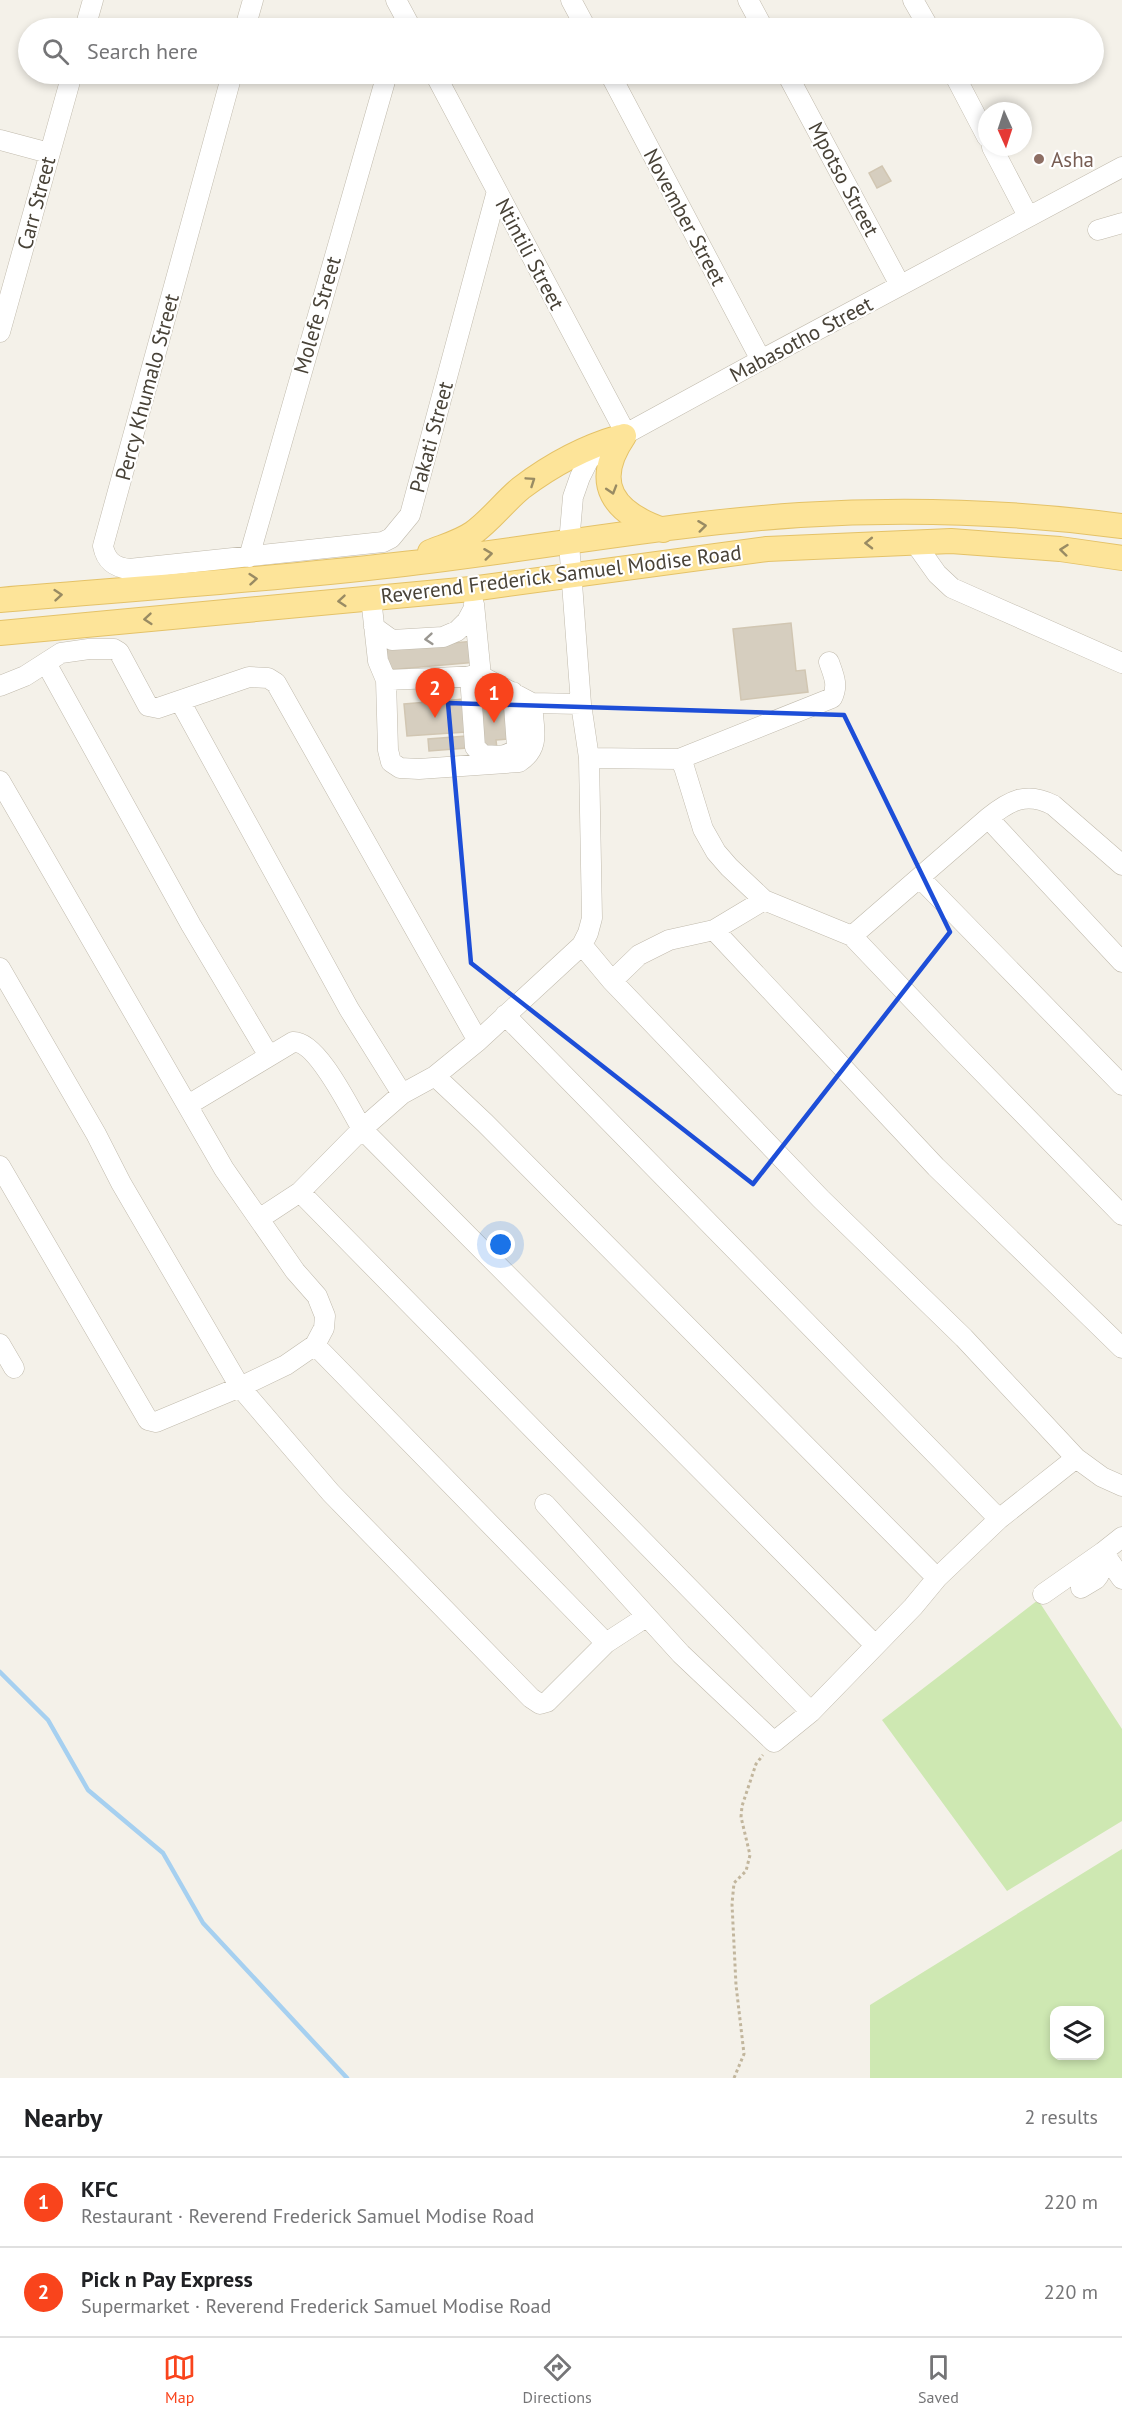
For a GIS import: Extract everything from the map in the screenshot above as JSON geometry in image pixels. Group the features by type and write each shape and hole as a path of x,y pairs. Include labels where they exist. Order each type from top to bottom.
{"main road":[{"path":"623,436 616,447 610,466 611,493 617,504 632,517 664,530"},
{"path":"394,565 464,539 482,526 522,488 543,474 592,446 623,436"},
{"name":"Reverend Frederick Samuel Modise Road","path":"0,600 394,565 762,518 899,511 1041,516 1122,526"},
{"name":"Reverend Frederick Samuel Modise Road","path":"0,633 371,598 473,598 570,576 767,549 951,542 1060,549 1122,558"}],"street":[{"path":"88,18 93,0"},
{"path":"248,18 253,0"},
{"path":"571,0 581,18"},
{"path":"748,0 758,18"},
{"path":"913,0 923,18"},
{"name":"Carr Street","path":"0,332 69,84"},
{"name":"Percy Khumalo Street","path":"229,84 103,546 105,556 112,564 129,569 249,557"},
{"name":"Molefe Street","path":"249,557 384,84"},
{"name":"Ntintili Street","path":"440,84 623,436"},
{"name":"November Street","path":"615,84 761,360"},
{"name":"Mpotso Street","path":"792,84 900,285"},
{"path":"959,84 978,120"},
{"path":"0,140 50,153"},
{"path":"997,156 1028,216"},
{"name":"Mabasotho Street","path":"582,945 592,918 589,758 581,704 569,543 573,497 589,459 623,436 761,360 1122,167"},
{"name":"Pakati Street","path":"249,557 383,542 391,538 405,523 410,514 497,191"},
{"path":"1098,230 1122,223"},
{"path":"915,543 937,574 952,588 1122,663"},
{"path":"371,598 378,661 386,680 388,750 391,762 400,768 419,769 519,762 530,755 534,746 532,703"},
{"path":"374,627 392,639 413,640 443,637 457,630 467,621 473,598"},
{"path":"473,598 476,676 475,747 483,754 506,756 517,747 513,692"},
{"path":"0,686 25,676 61,653 74,650 114,649 125,659 148,706 158,708 249,678 268,678 276,683 478,1041"},
{"path":"589,758 679,759 832,698 836,691 836,681 829,662"},
{"path":"46,663 191,925 269,1056"},
{"path":"386,680 476,676 532,703 581,704"},
{"path":"180,701 349,1009 402,1094"},
{"path":"679,759 684,767 703,829 716,852 764,900 852,936 1122,1215"},
{"path":"0,781 224,1169 295,1271 322,1304 325,1316 324,1328 315,1345 286,1365 240,1387 156,1422 148,1420 0,1166"},
{"path":"852,936 988,818 1007,803 1015,800 1047,802 1122,865"},
{"path":"988,818 1122,962"},
{"path":"920,878 1122,1085"},
{"path":"612,981 639,955 669,940 714,930 764,900"},
{"path":"714,930 936,1167 1122,1348"},
{"path":"259,1219 300,1192 362,1129 402,1094 435,1076 478,1041 582,945 612,981 821,1199 980,1354 1076,1458 1102,1477 1122,1486"},
{"path":"0,968 96,1134 121,1183 240,1387 331,1493 535,1702 543,1704 550,1700 606,1643 646,1617"},
{"path":"505,1015 999,1519"},
{"path":"188,1105 293,1042 304,1044 327,1070 362,1129 875,1645"},
{"path":"435,1076 485,1123 937,1578"},
{"path":"300,1192 811,1712"},
{"path":"0,1344 14,1368"},
{"path":"315,1345 606,1643"},
{"path":"544,1504 681,1654 774,1742 811,1712 913,1607 937,1578 999,1519 1076,1458"},
{"path":"1043,1594 1122,1537"},
{"path":"1098,1555 1122,1579"},
{"path":"1081,1588 1099,1575 1098,1555"}],"path":[{"path":"734,2078 744,2054 736,1986 732,1904 734,1884 746,1871 750,1855 741,1817 742,1806 756,1764 774,1742"}],"highlighted area":[{"path":"448,703 844,715 950,932 753,1184 471,963"}],"green space":[{"path":"1038,1600 1122,1729 1122,1821 1007,1891 882,1720"},
{"path":"1122,1849 1122,2078 870,2078 870,2005"}],"building":[{"path":"882,166 891,181 877,188 869,173"},
{"path":"791,623 796,671 805,670 808,692 741,700 733,629"},
{"path":"475,641 477,662 387,670 385,649"},
{"path":"464,699 466,732 407,736 404,704"},
{"path":"506,706 508,739 496,740 497,749 482,744 479,707"},
{"path":"466,736 467,748 429,751 428,739"}],"waterway":[{"path":"0,1672 48,1720 88,1790 163,1853 203,1923 347,2078"}],"place":[{"name":"Asha","path":"1039,159"},
{"name":"Pick n Pay Express","path":"435,718"},
{"name":"KFC","path":"494,723"}]}
